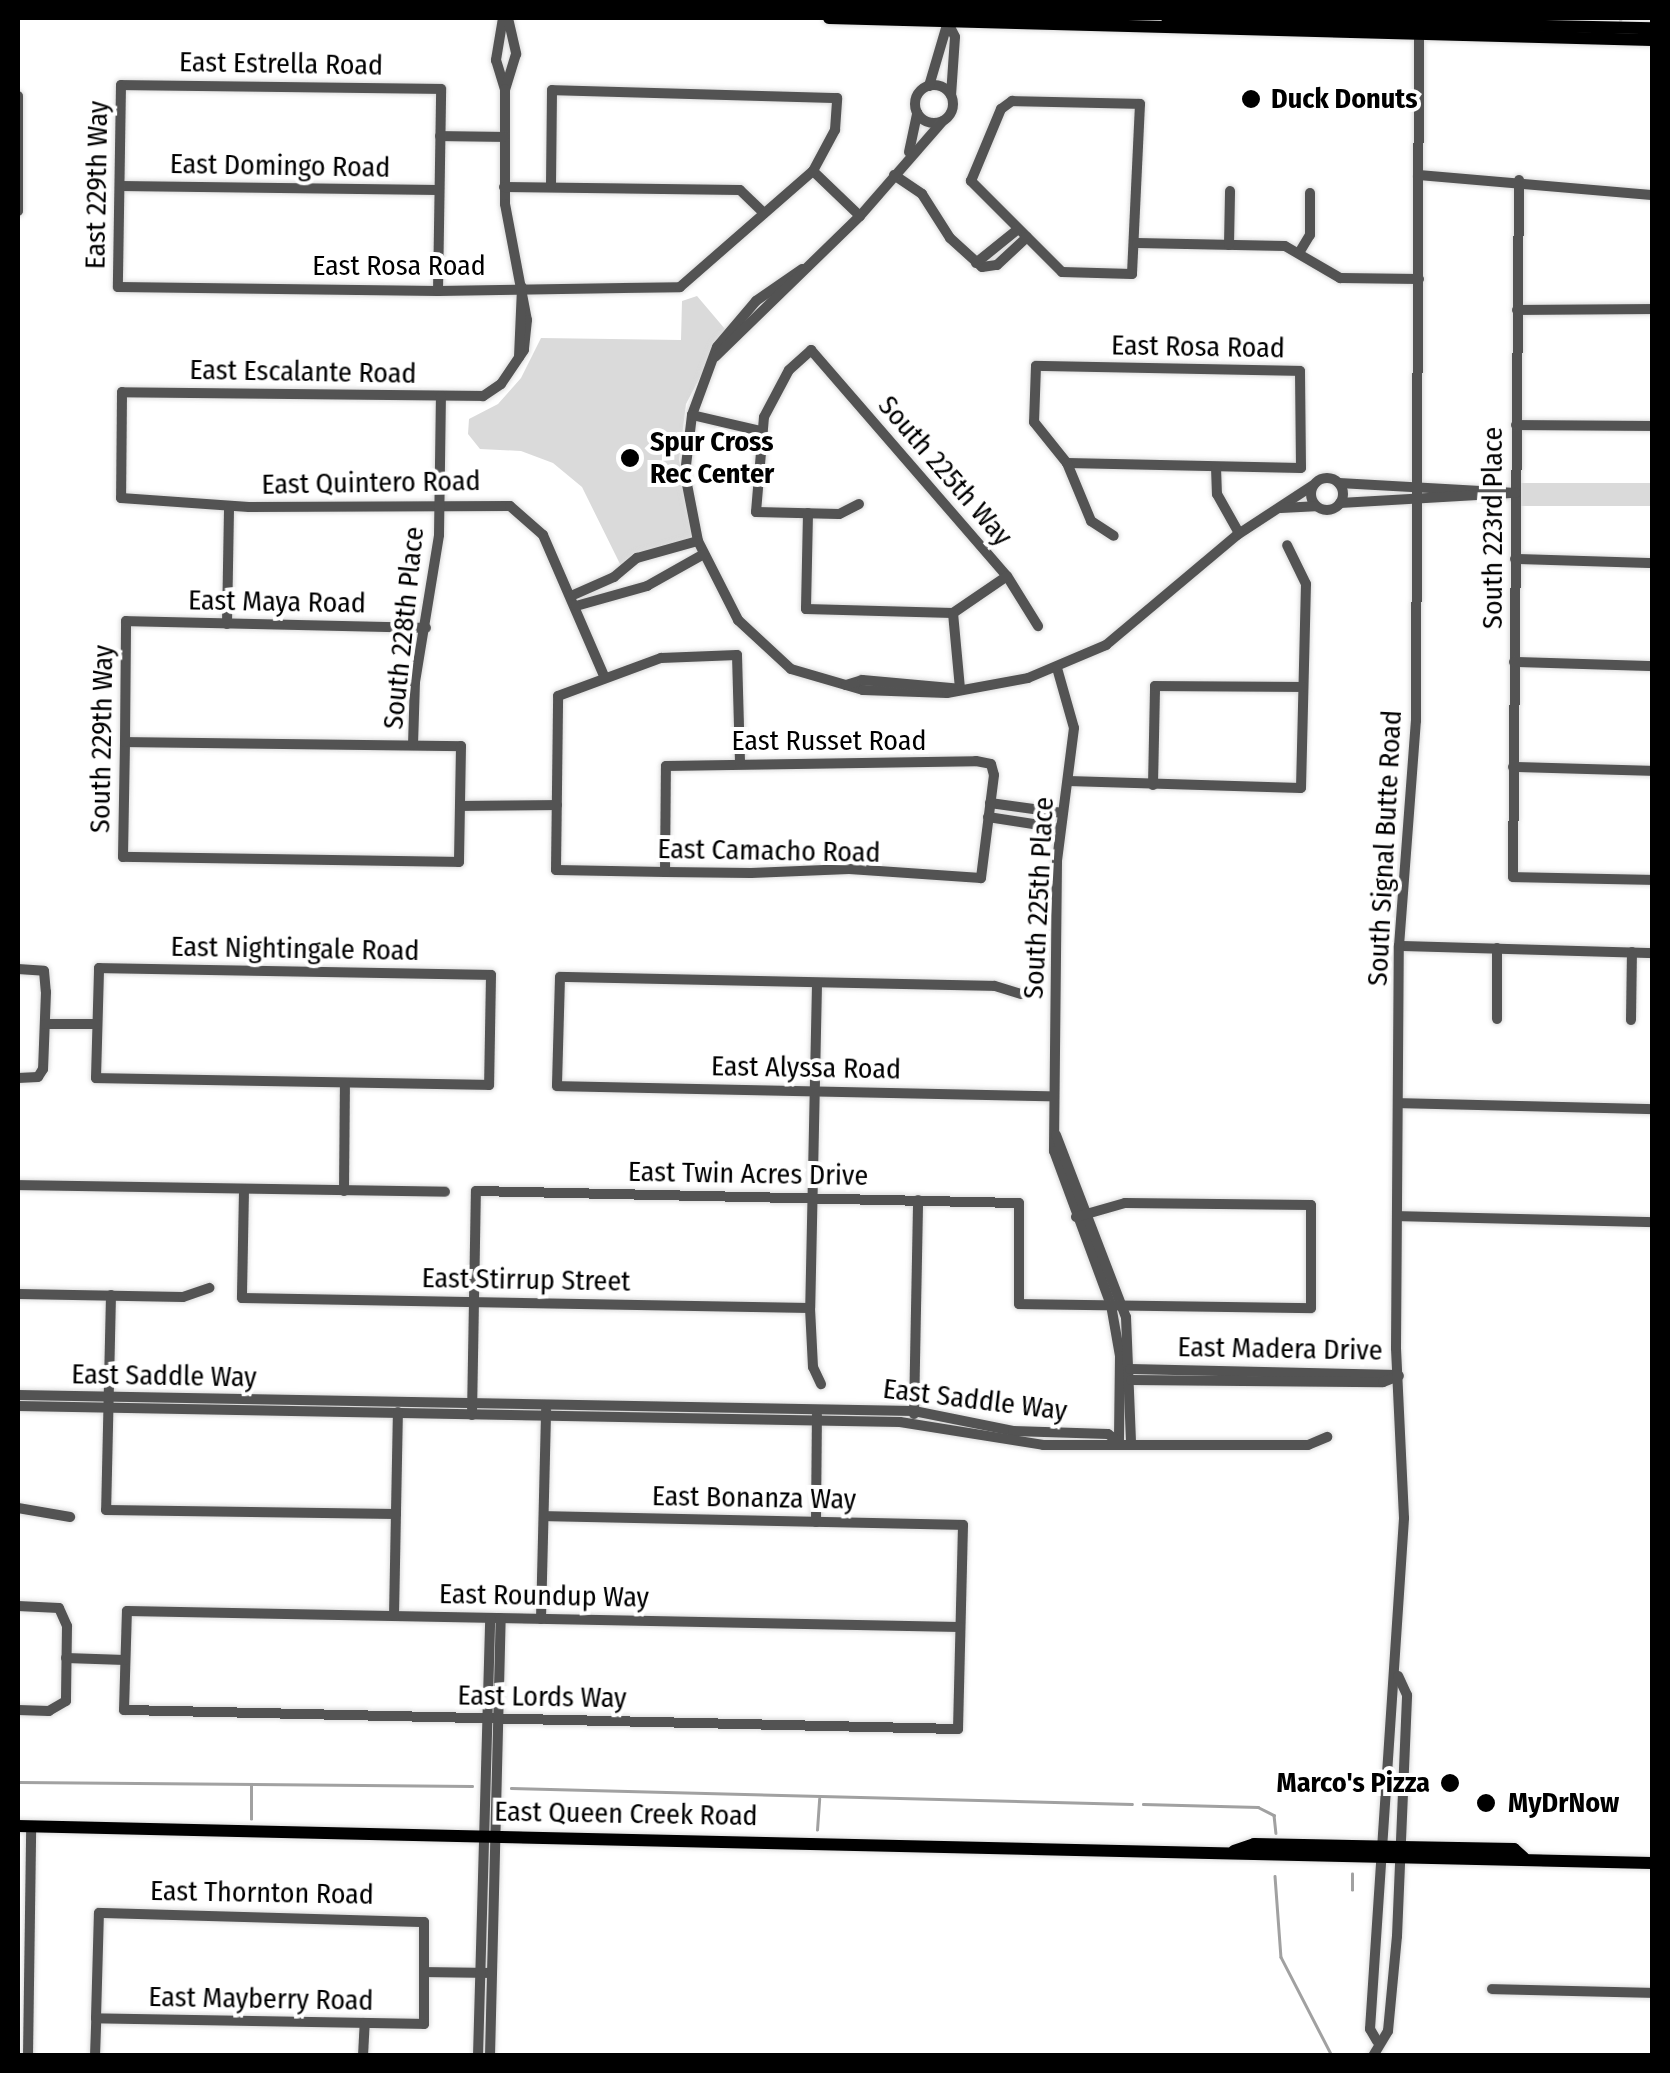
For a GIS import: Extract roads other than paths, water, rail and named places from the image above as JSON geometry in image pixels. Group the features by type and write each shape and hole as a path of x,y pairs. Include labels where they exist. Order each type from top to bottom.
{"main road":[{"path":"828,18 1419,24"},
{"path":"1167,18 1651,31"},
{"name":"East Queen Creek Road","path":"24,1827 1234,1851 1254,1858 1381,1853 1514,1864 1524,1858 1652,1863"}],"street":[{"path":"505,89 496,60 506,18"},
{"path":"506,18 516,54 505,89 504,187 522,287"},
{"path":"909,152 918,113 917,97 928,86 949,21"},
{"path":"949,21 955,37 952,110 909,152 860,216 802,269 740,317 715,357 692,415 685,474 701,548 759,646 791,669 845,685 960,689 1057,668 1138,622 1239,533 1325,478 1418,492 1516,493"},
{"name":"South Signal Butte Road","path":"1377,2040 1370,2028 1388,1693 1398,1676 1404,1518 1398,1376 1399,946 1416,721 1419,24"},
{"name":"East Estrella Road","path":"121,85 441,89 440,136"},
{"name":"East 229th Way","path":"118,286 121,85"},
{"path":"928,86 952,95"},
{"path":"504,187 740,190 764,213 812,171 835,130 837,98 552,90 551,186"},
{"path":"18,96 18,211"},
{"path":"1140,104 1134,272 1064,273 1022,233 970,178 1004,106 1140,104"},
{"path":"918,113 930,123 942,122"},
{"path":"438,291 440,136 504,137"},
{"path":"812,171 860,216"},
{"path":"894,174 928,200 950,238 976,263 998,265 1022,233"},
{"path":"1418,175 1519,180 1652,195"},
{"name":"South 223rd Place","path":"1519,180 1512,877 1652,880"},
{"name":"East Domingo Road","path":"120,186 440,190"},
{"path":"1229,245 1230,191"},
{"path":"1299,253 1310,235 1310,193"},
{"name":"East Rosa Road","path":"118,286 438,291 680,287 764,213"},
{"path":"1137,243 1285,246 1344,279 1419,279"},
{"name":"East Escalante Road","path":"121,498 122,392 483,396 501,384 518,357 522,287"},
{"path":"1518,310 1652,309"},
{"name":"South 225th Way","path":"760,431 772,397 811,350 1007,576 1038,626"},
{"name":"East Rosa Road","path":"1067,463 1034,422 1036,366 1300,372 1301,468 1216,466"},
{"name":"South 228th Place","path":"414,745 439,503 441,396"},
{"path":"692,415 760,431 756,512 838,514 858,504"},
{"path":"1516,425 1652,426"},
{"path":"1114,536 1090,522 1067,463 1216,466 1216,494 1239,533"},
{"path":"1339,483 1340,502"},
{"path":"1312,486 1316,506"},
{"path":"1281,508 1316,506 1328,510 1340,502 1418,492"},
{"name":"East Quintero Road","path":"121,498 230,506 510,506 527,514 574,601"},
{"path":"228,624 230,506"},
{"path":"808,514 806,609 953,612 1007,576"},
{"path":"1068,781 1301,788 1306,584 1288,545"},
{"path":"574,601 628,568 637,558 701,548"},
{"path":"574,601 638,586 701,548"},
{"path":"650,558 656,577"},
{"path":"1515,560 1652,562"},
{"path":"628,568 638,586"},
{"path":"574,601 604,676"},
{"path":"953,612 960,689"},
{"name":"East Maya Road","path":"126,621 426,628"},
{"name":"South 229th Way","path":"126,621 123,857 459,862 460,806"},
{"path":"125,742 461,746 460,806 557,805 558,696 661,658 737,654 740,762"},
{"path":"1514,662 1652,666"},
{"name":"South 225th Place","path":"1057,668 1074,728 1059,828 1056,1134 1081,1215 1117,1305 1127,1374 1125,1442"},
{"path":"1153,785 1155,686 1303,687"},
{"name":"East Russet Road","path":"664,872 666,766 740,762 991,764 990,802"},
{"path":"1513,767 1652,770"},
{"path":"1059,828 988,817 990,802 1062,814"},
{"name":"East Camacho Road","path":"557,805 556,870 850,869 981,878 988,817"},
{"path":"1026,823 1028,808"},
{"path":"1399,946 1652,953"},
{"path":"1497,948 1497,1020"},
{"path":"1630,1020 1632,952"},
{"name":"East Nightingale Road","path":"98,1024 98,968 491,975 489,1085 345,1083"},
{"path":"18,969 44,971 45,1024 43,1070 38,1077 18,1078"},
{"name":"East Alyssa Road","path":"817,984 560,976 556,1086 1054,1096"},
{"path":"822,1384 813,1367 810,1308 817,984 994,986 1021,994"},
{"path":"45,1024 98,1024 96,1078 345,1083 344,1191"},
{"path":"1399,1104 1652,1109"},
{"path":"18,1185 445,1192"},
{"name":"East Stirrup Street","path":"244,1190 242,1298 810,1308"},
{"name":"East Twin Acres Drive","path":"474,1301 476,1190 1019,1202 1019,1304 1117,1305"},
{"path":"914,1417 918,1200"},
{"path":"1081,1215 1125,1203 1311,1205 1311,1308 1117,1305"},
{"path":"1398,1216 1652,1222"},
{"path":"18,1294 183,1297 209,1288"},
{"path":"111,1295 106,1510 396,1514"},
{"path":"472,1410 474,1301"},
{"name":"East Madera Drive","path":"1127,1374 1398,1376"},
{"name":"East Saddle Way","path":"18,1395 109,1403"},
{"name":"East Saddle Way","path":"18,1406 109,1403 817,1414 914,1417 1013,1431 1108,1434 1125,1442 1308,1445 1327,1438"},
{"path":"394,1616 398,1409"},
{"path":"541,1618 546,1411"},
{"path":"816,1522 817,1414"},
{"path":"18,1508 53,1508 70,1516"},
{"name":"East Bonanza Way","path":"544,1516 963,1525 960,1626"},
{"path":"18,1606 66,1613 61,1708 18,1710"},
{"name":"East Roundup Way","path":"125,1660 127,1610 960,1626"},
{"path":"490,2056 488,1973 496,1618"},
{"name":"East Lords Way","path":"125,1660 124,1710 958,1729 960,1626"},
{"path":"66,1658 125,1660"},
{"name":"South Signal Butte Road","path":"1373,2056 1377,2040 1388,2030 1392,2009 1407,1694 1398,1676"},
{"path":"24,1827 28,2056"},
{"name":"East Thornton Road","path":"96,2018 99,1913 424,1922 426,1972"},
{"path":"426,1972 488,1973"},
{"name":"East Mayberry Road","path":"96,2018 424,2024 426,1972"},
{"path":"478,2056 488,1973"},
{"path":"1492,1989 1652,1993"},
{"path":"96,2018 96,2056"},
{"path":"363,2056 364,2023"}],"waterway":[{"path":"18,1782 472,1786"},
{"path":"251,1786 251,1819"},
{"path":"511,1788 1132,1804"},
{"path":"817,1830 819,1799"},
{"path":"1143,1804 1258,1807 1274,1815 1276,1833"},
{"path":"1352,1874 1352,1890"},
{"path":"1275,1876 1281,1957 1331,2054"}],"place":[{"name":"Duck Donuts","path":"1251,99"},
{"name":"Spur Cross Rec Center","path":"630,458"},
{"name":"Marco's Pizza","path":"1450,1783"},
{"name":"MyDrNow","path":"1486,1803"}]}
